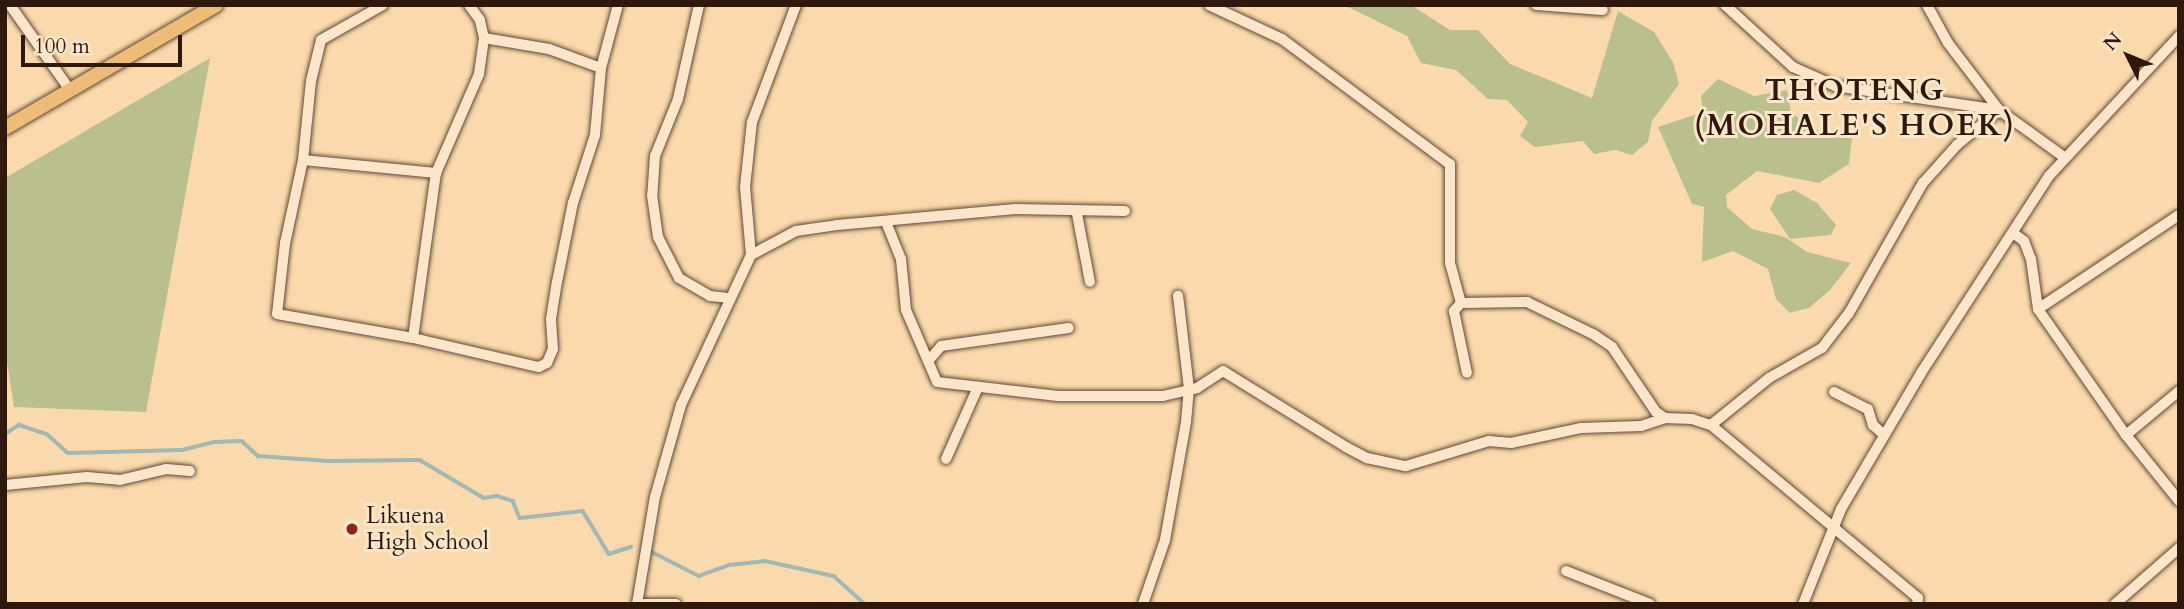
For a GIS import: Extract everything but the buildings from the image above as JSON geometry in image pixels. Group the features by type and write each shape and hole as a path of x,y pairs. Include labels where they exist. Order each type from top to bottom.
{"main road":[{"path":"5,128 216,5"}],"street":[{"path":"10,5 70,90"},
{"path":"383,5 321,40 311,81 303,160 285,243 277,314 413,338 539,367 547,363 573,203 595,135 601,68 618,5"},
{"path":"413,338 436,173 479,74 484,38 480,20 469,5"},
{"path":"699,5 678,99 655,156 652,195 659,237 679,278 702,293 728,298"},
{"path":"751,255 744,187 752,122 796,5"},
{"path":"1209,5 1282,39 1450,164 1450,263 1461,303"},
{"path":"1536,5 1603,10"},
{"path":"1725,5 1793,67 1835,86 1999,110"},
{"path":"1927,5 1948,43 1999,110 2064,157"},
{"path":"1803,604 1835,526 1884,435 2013,233 2064,157 2179,36"},
{"path":"484,38 549,49 601,68"},
{"path":"1711,425 1769,378 1822,348 1849,313 1923,183 1957,145 1999,110"},
{"path":"303,160 436,173"},
{"path":"676,604 640,604 655,497 681,405 728,298 751,255 796,231 1015,209 1077,214 1125,211"},
{"path":"1077,214 1090,282"},
{"path":"2038,309 2179,215"},
{"path":"886,222 901,259 906,310 937,382 1058,396 1163,396 1189,389 1223,371 1367,458 1406,466 1489,441 1511,443 1581,428 1641,426 1665,418 1692,419 1711,425 1835,526 1860,552 1918,597 1917,604"},
{"path":"2013,233 2024,241 2031,259 2038,309 2126,435 2179,501"},
{"path":"1143,604 1173,508 1189,389 1178,296"},
{"path":"1467,373 1454,310 1461,303 1527,302 1579,324 1612,347 1642,395 1665,418"},
{"path":"929,360 941,346 968,340 1069,328"},
{"path":"946,458 978,387"},
{"path":"2126,435 2179,391"},
{"path":"1834,392 1868,409 1873,425 1884,435"},
{"path":"5,485 87,477 120,480 166,469 190,471"},
{"path":"2115,604 2179,548"},
{"path":"1566,571 1650,604"}],"green space":[{"path":"1344,5 1411,5 1450,30 1478,30 1510,64 1592,98 1618,11 1654,32 1673,62 1679,84 1652,121 1648,142 1632,155 1615,150 1594,154 1583,141 1535,147 1520,136 1528,122 1507,100 1488,99 1456,70 1421,63 1407,36"},
{"path":"210,58 146,412 14,407 5,349 5,178"},
{"path":"1718,79 1754,96 1787,90 1791,113 1827,136 1852,138 1849,164 1819,183 1757,171 1726,195 1727,207 1752,229 1785,237 1807,252 1851,263 1830,290 1809,308 1790,313 1776,299 1768,269 1733,251 1702,262 1704,207 1692,204 1658,127 1703,112 1701,96"},
{"path":"1794,190 1817,203 1836,225 1831,235 1790,239 1770,209 1777,195"}],"waterway":[{"path":"5,434 19,425 47,434 68,453 182,450 214,442 242,441 258,456 328,461 420,460 484,498 497,496 513,501 520,518 583,511 609,554 631,547"},
{"path":"652,552 699,576 729,565 765,561 834,576 865,604"}],"place":[{"name":"Likuena High School","path":"352,529"}],"district":[{"name":"THOTENG (MOHALE'S HOEK)","path":"1855,108"}]}
